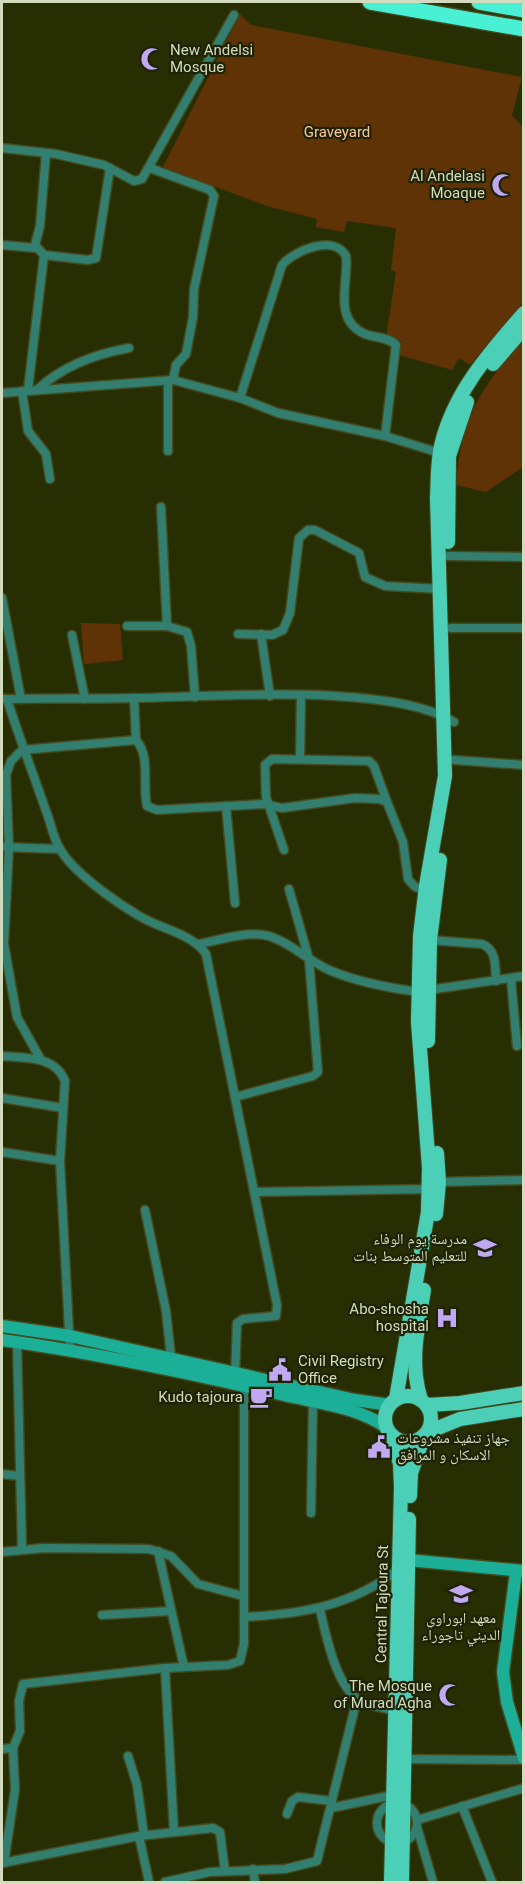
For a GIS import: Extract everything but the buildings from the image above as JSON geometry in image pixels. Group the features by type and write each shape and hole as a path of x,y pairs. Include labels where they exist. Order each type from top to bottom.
{"highway":[{"path":"370,2 524,29"},
{"path":"479,2 524,10"}],"main road":[{"path":"500,348 524,313"},
{"path":"426,1434 432,1418 414,1371 414,1354 417,1304 428,1212 434,1186 418,1022 430,940 430,894 453,781 454,760 449,719 441,589 438,498 446,429 459,398 469,380 500,348 524,328"},
{"path":"424,991 430,894 445,776 449,719 451,628 444,455"},
{"path":"389,1432 386,1412 393,1402 417,1304"},
{"path":"2,1326 70,1336 171,1357 238,1380 369,1417 404,1442 418,1440 460,1419 524,1409"},
{"path":"2,1340 355,1400 393,1402 409,1396 424,1402 460,1403 524,1393"},
{"name":"Central Tajoura St","path":"389,1432 401,1474 404,1565 406,1758 397,1801"},
{"name":"Central Tajoura St","path":"402,1882 398,1843 396,1711 411,1473 426,1434"},
{"path":"404,1565 520,1571 503,1672 507,1702 524,1759"},
{"name":"Central Tajoura St","path":"391,1882 398,1843"}],"street":[{"path":"2,148 46,153 110,168 134,181 142,179 234,15"},
{"path":"36,248 46,153"},
{"path":"2,245 36,248 44,255 88,260 96,258 110,168"},
{"path":"150,168 210,190 214,196 194,289 193,316 186,354 176,365 171,380 168,451"},
{"path":"240,398 282,265 298,252 334,246 344,251 346,256 343,299 349,318 363,333 391,341 396,345 385,436"},
{"path":"44,255 25,391 28,431 46,454 50,479"},
{"path":"38,390 62,370 102,352 129,348"},
{"path":"2,393 171,380 240,398 279,413 385,436 444,455"},
{"path":"161,507 167,626"},
{"path":"238,634 278,633 286,626 299,538 308,530 315,530 359,553 365,577 377,585 441,589"},
{"path":"448,555 524,557"},
{"path":"2,598 21,699"},
{"path":"127,626 167,626 184,629 188,634 195,697"},
{"path":"451,628 524,628"},
{"path":"261,634 270,696"},
{"path":"72,636 85,699"},
{"path":"449,719 418,706 384,701 301,696 4,699 60,849 88,879 134,913 199,944 250,934 265,935 275,938 309,959 347,977 390,988 424,991 524,976"},
{"path":"300,758 301,696"},
{"path":"134,699 136,740 140,744 144,763 145,799 151,808 269,804 290,807 355,798 379,799 387,802"},
{"path":"40,1060 17,1017 4,944 4,800 9,766 22,750 136,740"},
{"path":"284,850 269,804 265,765 272,759 369,761 374,766 403,842 408,879 414,886 430,894"},
{"path":"454,760 524,765"},
{"path":"226,806 235,903"},
{"path":"5,847 60,849"},
{"path":"235,1097 313,1076 318,1072 309,959 289,889"},
{"path":"430,940 482,944 489,947 493,954 496,981"},
{"path":"199,944 210,966 256,1192 277,1312 272,1317 243,1319 237,1323 243,1654 236,1664 165,1668 23,1684 19,1701 20,1731 13,1748 15,1790 3,1863 141,1835 217,1829 225,1870"},
{"path":"511,979 517,1046"},
{"path":"2,1056 40,1060 62,1072 65,1080 60,1161 70,1350"},
{"path":"2,1098 63,1108"},
{"path":"2,1152 60,1161"},
{"path":"256,1192 434,1186 524,1180"},
{"path":"145,1210 166,1311 171,1357"},
{"path":"17,1342 22,1549"},
{"path":"311,1513 313,1402"},
{"path":"2,1474 19,1476"},
{"path":"2,1552 22,1549 123,1548 158,1551 177,1561 198,1584 243,1596"},
{"path":"158,1551 184,1667"},
{"path":"244,1617 320,1610 371,1589 404,1565"},
{"path":"320,1610 327,1643 342,1678 357,1700 396,1711"},
{"path":"102,1615 171,1611"},
{"path":"165,1668 174,1832"},
{"path":"165,1882 225,1870 285,1869 317,1860 357,1700"},
{"path":"2,1749 13,1748"},
{"path":"128,1756 137,1785 141,1835 149,1882"},
{"path":"406,1758 524,1759"},
{"path":"417,1823 462,1806 524,1788"},
{"path":"287,1814 292,1802 298,1797 332,1805 397,1801 415,1813 433,1882"},
{"path":"397,1801 381,1810 376,1823 380,1836 398,1843 415,1833 417,1823"},
{"path":"462,1806 492,1882"},
{"path":"253,1869 255,1882"}],"green space":[{"name":"Graveyard","path":"240,14 251,25 522,77 512,115 523,128 523,302 470,365 459,358 452,370 399,355 401,341 386,337 396,272 391,270 396,228 347,221 344,232 316,227 317,219 267,206 163,167"},
{"path":"523,339 523,467 486,492 456,485 463,440 475,405 484,389"},
{"path":"81,623 120,624 123,660 84,664"}],"place":[{"name":"New Andelsi Mosque","path":"152,59"},
{"name":"Al Andelasi Moaque","path":"503,185"},
{"name":"مدرسة يوم الوفاء للتعليم المتوسط بنات","path":"485,1248"},
{"name":"Abo-shosha hospital","path":"447,1318"},
{"name":"Civil Registry Office","path":"280,1370"},
{"name":"Kudo tajoura","path":"261,1397"},
{"name":"جهاز تنفيذ مشروعات الاسكان و المرافق","path":"379,1447"},
{"name":"معهد ابوراوي الديني تاجوراء","path":"461,1594"},
{"name":"The Mosque of Murad Agha","path":"450,1695"}]}
